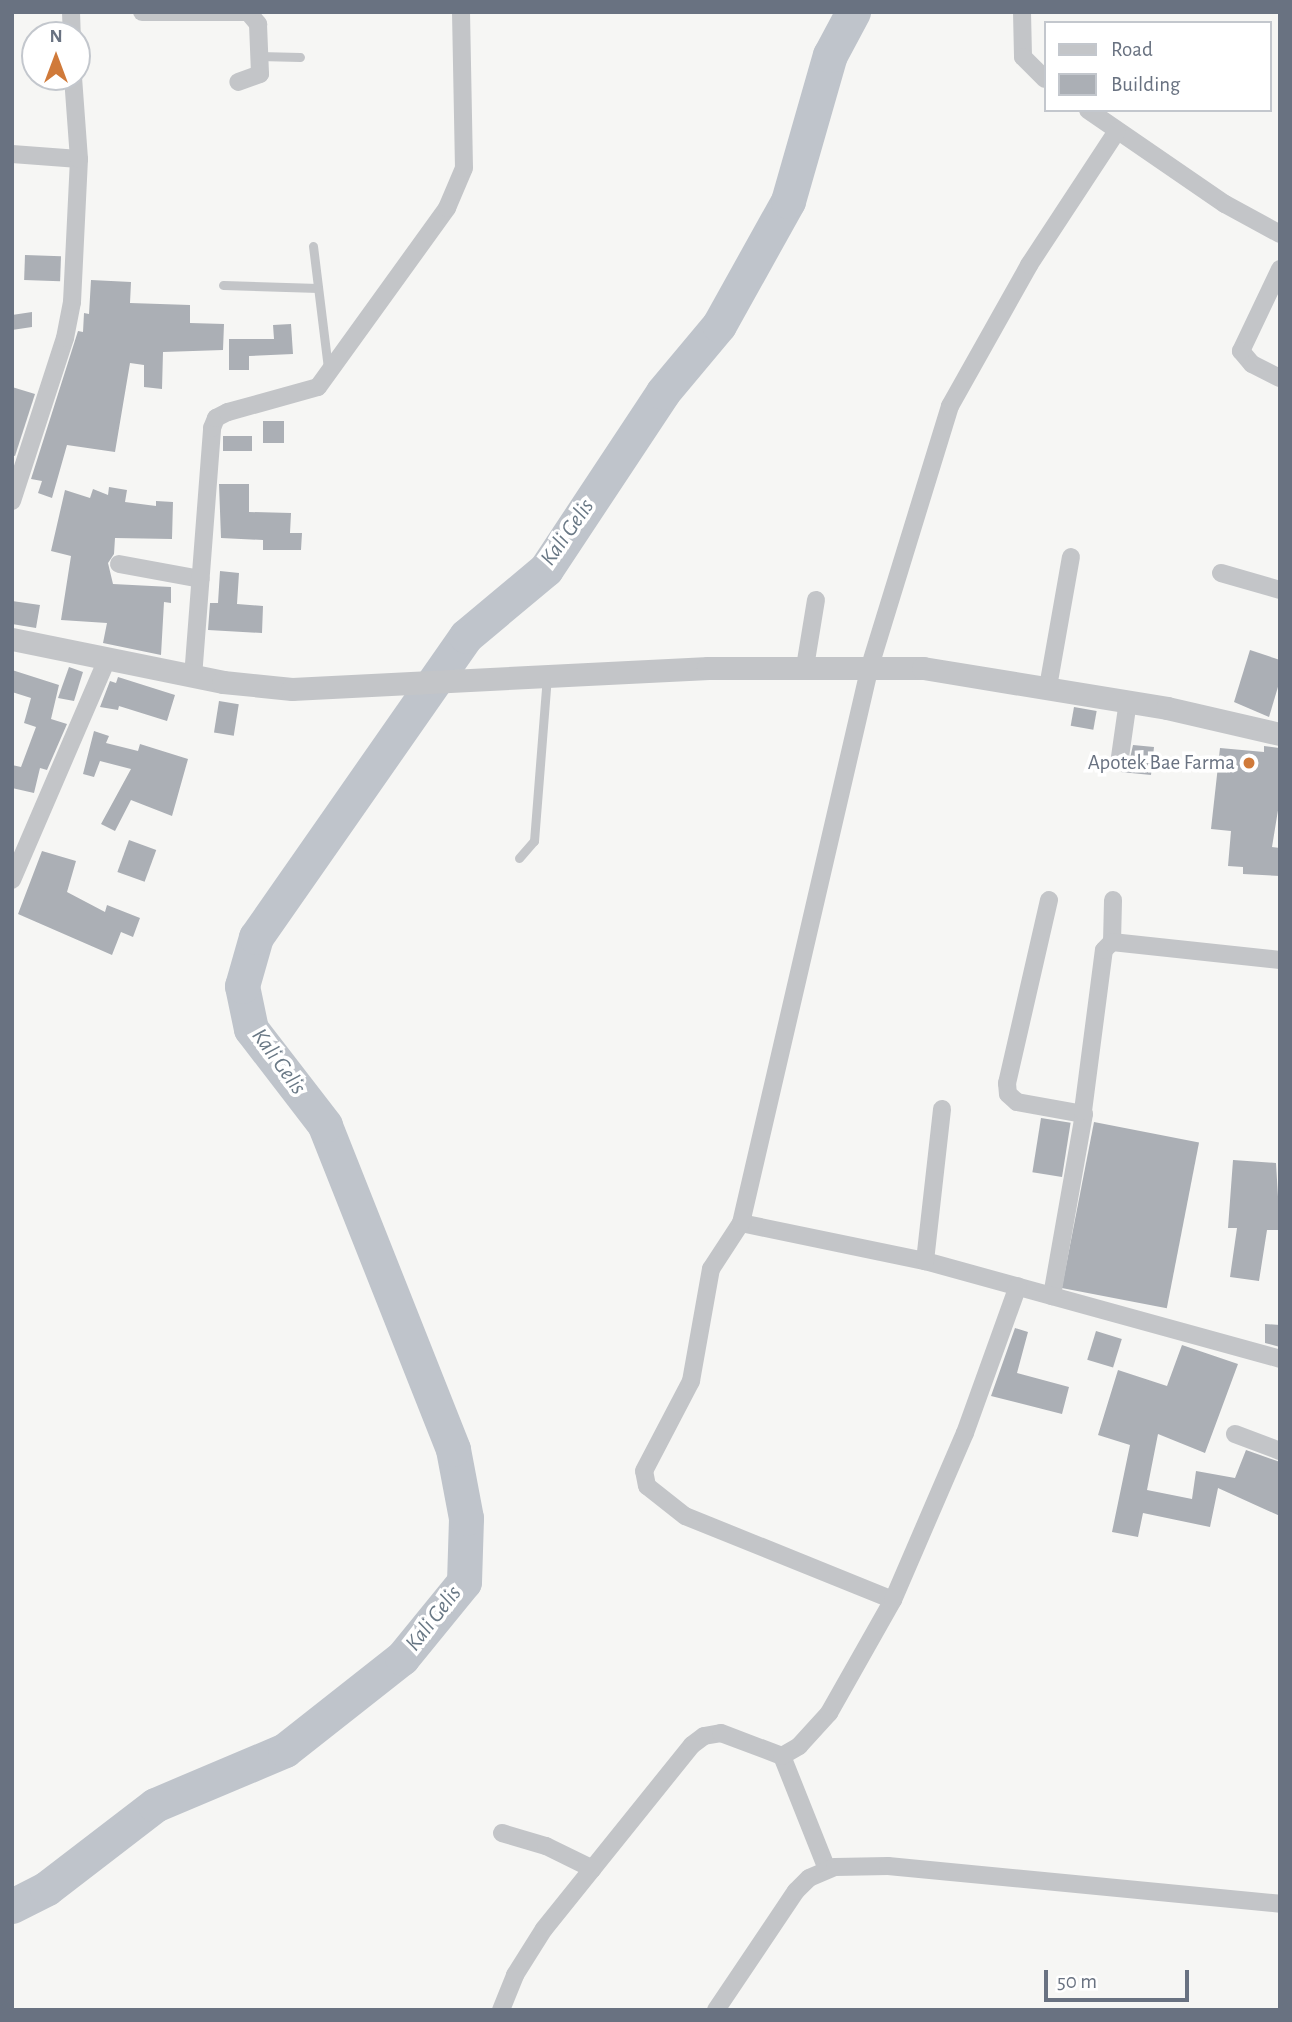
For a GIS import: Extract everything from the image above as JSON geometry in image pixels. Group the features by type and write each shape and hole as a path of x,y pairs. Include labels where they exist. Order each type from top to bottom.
{"street":[{"path":"142,12 248,12 258,24 258,79 238,82"},
{"path":"193,677 216,418 244,406 306,394 329,374 447,208 464,168 461,12"},
{"path":"1022,12 1023,57 1044,78"},
{"path":"12,501 62,349 72,302 79,159 74,91"},
{"path":"1091,112 1225,204 1280,234"},
{"path":"893,1600 685,1516 645,1480 648,1459 691,1381 711,1269 741,1223 870,666 950,406 964,374 1117,131"},
{"path":"12,154 79,159"},
{"path":"1280,269 1241,351 1252,364 1280,378"},
{"path":"1048,687 1071,557"},
{"path":"119,564 201,579"},
{"path":"1221,573 1280,590"},
{"path":"805,667 816,600"},
{"path":"12,639 193,677 292,689 805,667 923,668 1128,701 1280,734"},
{"path":"12,880 107,659"},
{"path":"1120,757 1128,701"},
{"path":"1049,900 1008,1072 1008,1094 1025,1104 1083,1111"},
{"path":"1052,1296 1083,1111 1104,950 1112,942 1113,900"},
{"path":"1112,942 1280,960"},
{"path":"925,1261 942,1109"},
{"path":"741,1223 925,1261 1280,1359"},
{"path":"782,1756 799,1746 829,1713 893,1600 965,1433 1018,1286"},
{"path":"1235,1434 1280,1451"},
{"path":"501,2010 529,1949 680,1758 704,1736 721,1733 782,1756 827,1869"},
{"path":"502,1833 546,1846 593,1869"},
{"path":"716,2010 780,1911 809,1878 827,1869 888,1866 1280,1904"}],"lane":[{"path":"259,56 300,57"},
{"path":"313,246 329,374"},
{"path":"223,285 318,288"},
{"path":"519,858 534,841 547,677"}],"building":[{"path":"25,255 61,256 60,281 24,280"},
{"path":"91,280 131,282 130,303 190,305 190,323 224,324 223,350 163,352 162,389 144,387 144,365 130,363 115,452 67,445 52,498 38,493 42,481 31,479 78,331 83,332 84,313 89,314"},
{"path":"32,312 32,327 12,330 12,315"},
{"path":"291,324 293,354 249,356 249,370 229,370 229,339 274,339 273,325"},
{"path":"12,387 35,394 15,456 12,455"},
{"path":"263,421 284,421 284,443 263,443"},
{"path":"223,436 252,436 252,451 223,451"},
{"path":"219,484 249,484 249,512 291,513 290,533 302,533 301,550 263,550 263,540 221,538"},
{"path":"109,487 127,490 125,502 156,506 156,501 173,502 172,539 115,538 114,554 108,563 113,584 171,587 171,603 164,602 161,655 103,643 107,623 61,620 71,556 51,551 65,490 90,498 93,489 108,495"},
{"path":"220,571 239,573 237,604 263,606 262,633 208,630 210,603 218,603"},
{"path":"12,601 40,605 36,628 12,624"},
{"path":"1250,650 1280,660 1280,680 1269,717 1234,702"},
{"path":"69,667 83,672 74,701 58,698"},
{"path":"12,670 59,685 51,719 67,724 47,770 40,768 34,793 12,788 12,765 21,767 36,727 24,723 31,698 12,692"},
{"path":"118,677 175,695 167,721 119,706 118,710 100,707 110,681 116,683"},
{"path":"219,701 239,704 234,736 214,733"},
{"path":"1074,707 1097,711 1093,730 1071,726"},
{"path":"94,731 109,736 106,743 138,751 140,744 188,759 172,816 131,800 115,831 101,824 131,769 100,761 94,777 83,774"},
{"path":"1133,745 1154,747 1151,775 1121,772 1129,763"},
{"path":"1264,746 1279,748 1280,798 1272,847 1280,848 1280,876 1243,874 1243,867 1228,866 1231,831 1211,829 1220,748 1264,752"},
{"path":"129,840 156,850 145,882 117,872"},
{"path":"42,851 76,861 67,892 105,912 107,905 140,918 133,937 121,932 112,955 18,914"},
{"path":"1041,1118 1071,1123 1062,1177 1032,1172"},
{"path":"1094,1122 1199,1142 1167,1308 1062,1288"},
{"path":"1233,1160 1276,1163 1280,1230 1267,1230 1259,1281 1230,1277 1237,1228 1228,1228"},
{"path":"1265,1324 1280,1325 1280,1347 1265,1343"},
{"path":"1015,1328 1028,1332 1017,1373 1069,1387 1062,1414 991,1396"},
{"path":"1096,1331 1122,1339 1113,1368 1087,1360"},
{"path":"1182,1345 1238,1364 1205,1453 1158,1434 1147,1490 1192,1499 1196,1471 1235,1478 1246,1450 1280,1462 1280,1516 1218,1488 1210,1527 1143,1513 1138,1537 1112,1532 1130,1445 1098,1435 1118,1370 1167,1386"}],"waterway":[{"name":"Kali Gelis","path":"12,1906 47,1888 155,1805 285,1750 402,1658 464,1582 466,1518 453,1449 325,1125 251,1029 242,986 256,937 466,636 546,569 663,392 719,325 788,201 830,55 853,12"}],"place":[{"name":"Apotek Bae Farma","path":"1249,763"}]}
